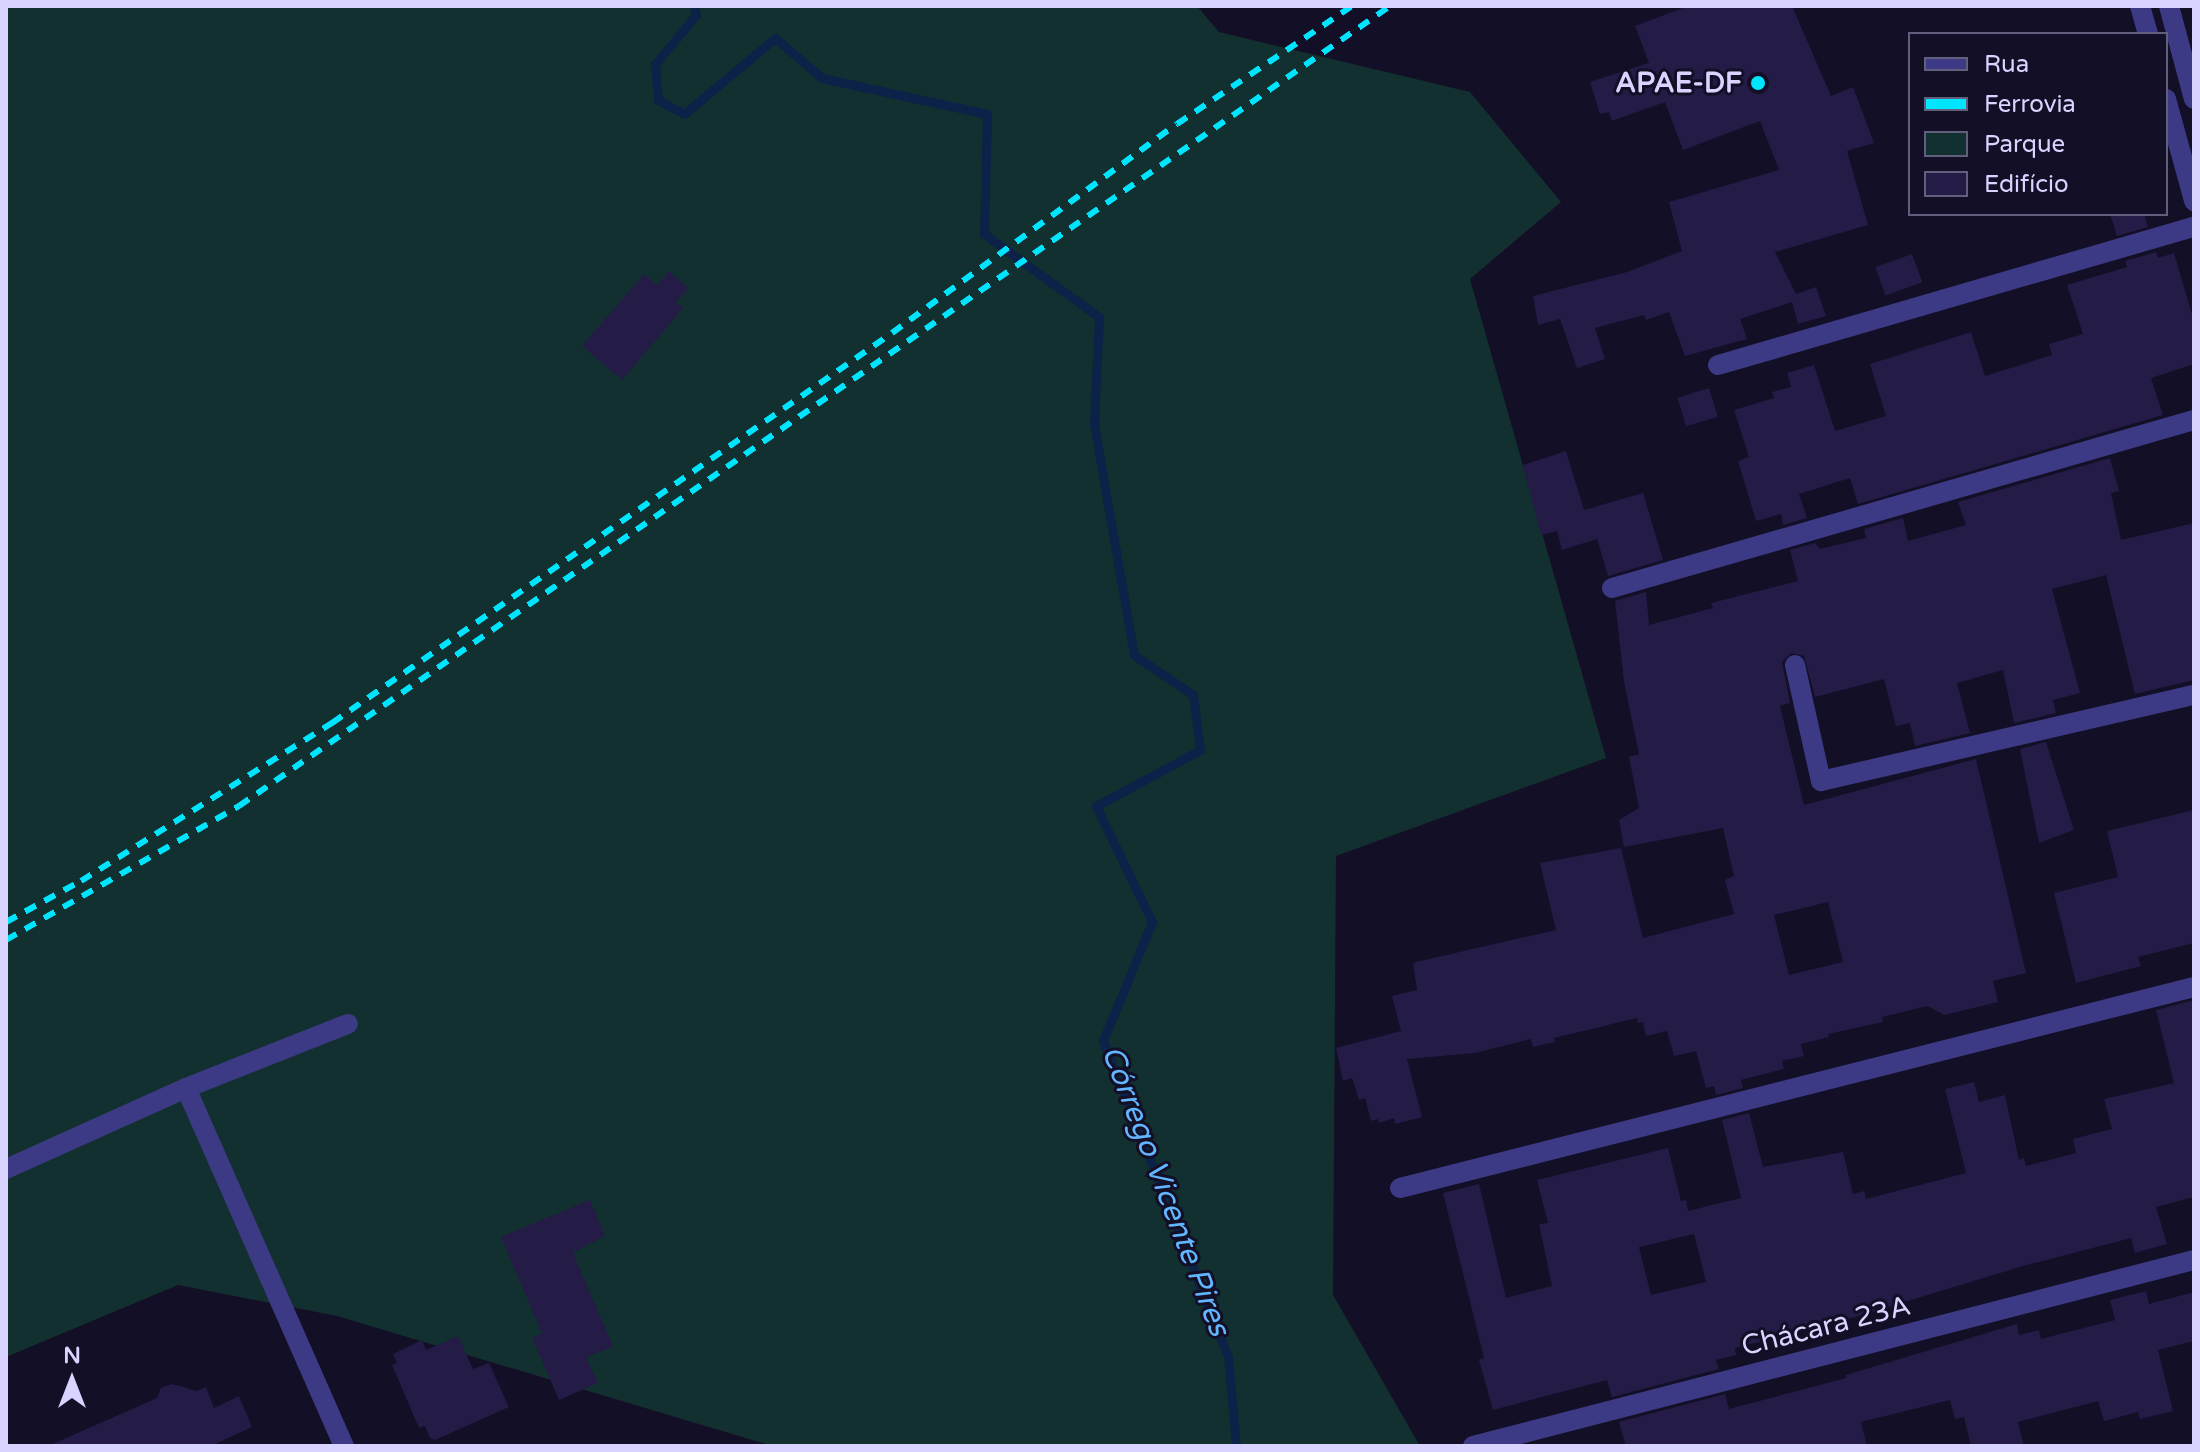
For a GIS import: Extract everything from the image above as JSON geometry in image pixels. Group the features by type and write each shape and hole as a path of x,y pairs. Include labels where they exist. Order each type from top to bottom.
{"street":[{"path":"2140,6 2147,32"},
{"path":"2169,6 2194,99"},
{"path":"2168,106 2194,201"},
{"path":"1718,365 2194,227"},
{"path":"1612,588 2194,420"},
{"path":"1795,665 1821,781 2194,695"},
{"path":"1400,1188 2194,987"},
{"path":"6,1169 186,1088 348,1024"},
{"path":"186,1088 344,1446"},
{"name":"Chácara 23A","path":"1473,1446 2194,1260"}],"green space":[{"path":"6,6 1197,6 1219,32 1470,92 1561,202 1470,279 1606,758 1336,856 1333,1295 1420,1446 772,1446 337,1316 178,1285 6,1357"}],"building":[{"path":"1688,6 1792,6 1831,96 1853,87 1874,143 1847,151 1868,225 1775,252 1796,294 1816,287 1826,316 1798,324 1792,302 1740,319 1747,339 1685,356 1669,312 1646,320 1644,315 1595,328 1605,359 1577,368 1560,319 1538,325 1533,296 1627,272 1682,251 1669,202 1779,170 1760,121 1683,150 1665,102 1612,121 1609,112 1600,114 1590,82 1649,63 1635,26"},
{"path":"2111,216 2145,216 2148,227 2117,236"},
{"path":"2156,252 2158,258 2174,253 2194,321 2194,364 2151,378 2163,415 1858,504 1850,478 1799,494 1807,518 1783,525 1781,514 1756,521 1738,461 1749,457 1734,410 1774,398 1772,392 1791,387 1787,373 1814,365 1835,431 1886,416 1870,364 1971,332 1985,376 2052,355 2049,344 2083,334 2067,285 2127,267 2125,261"},
{"path":"1912,254 1922,282 1886,296 1875,267"},
{"path":"669,271 688,288 676,302 683,308 622,380 582,346 644,274 657,285"},
{"path":"1709,388 1718,417 1686,426 1677,398"},
{"path":"1566,451 1584,510 1643,493 1663,560 1608,576 1597,539 1562,550 1557,531 1541,535 1523,465"},
{"path":"2110,458 2119,491 2111,493 2121,540 2194,523 2194,680 2135,694 2106,575 2052,589 2080,693 2053,700 2056,713 2014,723 2003,670 1957,683 1970,733 1915,746 1910,723 1896,726 1884,679 1815,697 1804,656 1791,653 1782,662 1790,703 1780,706 1804,805 1976,759 2026,973 1993,981 1998,1002 1945,1015 1927,1006 1882,1017 1883,1022 1828,1034 1829,1037 1801,1044 1804,1056 1782,1061 1784,1069 1741,1080 1743,1088 1716,1095 1714,1086 1706,1088 1696,1051 1674,1056 1667,1031 1646,1036 1643,1022 1638,1023 1637,1018 1554,1038 1555,1042 1533,1047 1531,1039 1475,1053 1407,1059 1422,1117 1395,1124 1394,1118 1379,1123 1378,1119 1371,1121 1365,1098 1359,1100 1352,1078 1343,1081 1336,1048 1401,1031 1392,996 1417,990 1413,964 1416,962 1556,930 1540,863 1621,848 1643,938 1734,914 1725,880 1734,876 1723,828 1624,847 1619,820 1639,808 1629,757 1639,754 1624,682 1615,601 1646,592 1649,625 1713,608 1711,603 1798,581 1790,550 1815,543 1820,549 1866,538 1864,529 1903,518 1908,541 1966,525 1958,502","holes":["1828,902 1843,962 1789,975 1774,915"]},
{"path":"2046,742 2074,830 2039,843 2020,749"},
{"path":"2194,810 2194,943 2138,957 2141,966 2076,983 2054,893 2118,877 2107,831"},
{"path":"2194,1000 2194,1197 2156,1207 2167,1244 2135,1253 2131,1238 2023,1266 1855,1317 1735,1348 1736,1355 1716,1360 1719,1369 1612,1397 1607,1380 1493,1410 1479,1360 1484,1358 1443,1193 1479,1184 1506,1298 1552,1286 1539,1224 1548,1223 1537,1180 1668,1148 1681,1201 1686,1200 1688,1211 1741,1198 1722,1120 1749,1113 1763,1167 1843,1152 1853,1194 1864,1191 1866,1199 1966,1173 1945,1089 1974,1082 1979,1102 2005,1095 2019,1160 2024,1158 2026,1166 2076,1153 2073,1139 2112,1129 2104,1099 2174,1083 2156,1010","holes":["1694,1234 1706,1282 1651,1295 1639,1247"]},
{"path":"590,1200 605,1236 574,1252 613,1346 586,1358 598,1383 559,1400 532,1338 542,1333 501,1237"},
{"path":"2146,1291 2149,1304 2194,1292 2194,1341 2158,1350 2173,1411 2140,1419 2138,1412 2104,1421 2098,1401 2018,1422 2024,1446 1971,1446 1964,1417 1955,1419 1950,1400 1861,1422 1867,1446 1626,1446 1619,1422 1725,1394 1729,1409 1846,1378 1846,1375 2017,1324 2019,1335 2039,1330 2041,1339 2115,1320 2110,1300"},
{"path":"458,1336 473,1369 489,1363 509,1407 435,1440 430,1438 425,1426 419,1428 392,1365 397,1363 393,1354 422,1340 426,1350"},
{"path":"172,1384 197,1391 206,1387 214,1408 239,1396 252,1427 211,1446 48,1446 157,1398 161,1388"}],"waterway":[{"name":"Córrego Vicente Pires","path":"694,6 696,15 655,64 658,100 684,114 775,38 822,78 987,114 984,234 1099,317 1094,424 1134,655 1193,695 1200,750 1096,806 1152,922 1103,1041 1228,1356 1236,1446"}],"railway":[{"path":"6,922 81,881 332,723 892,333 1177,124 1352,6"},
{"path":"6,940 239,806 1390,6"}],"place":[{"name":"APAE-DF","path":"1758,83"}]}
